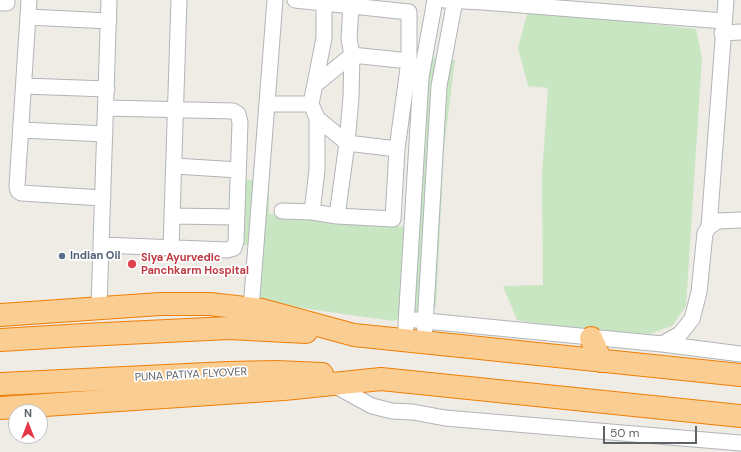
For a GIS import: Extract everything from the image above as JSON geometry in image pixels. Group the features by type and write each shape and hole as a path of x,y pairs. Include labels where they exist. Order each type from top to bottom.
{"highway":[{"path":"0,315 99,307 160,304 210,304 262,310 354,335"},
{"path":"0,340 84,334 229,328 273,330 354,335 741,375"},
{"path":"591,338 601,361"},
{"name":"PUNA PATIYA FLYOVER","path":"0,384 276,372 346,375 381,379"},
{"path":"0,408 332,384 381,379 741,416"}],"street":[{"path":"30,0 17,186 18,191 22,193 103,198"},
{"path":"99,307 110,0"},
{"path":"171,248 180,0"},
{"path":"251,309 276,0"},
{"path":"282,212 312,212 337,216 393,219 397,149 409,61 409,12 295,0"},
{"path":"415,342 407,320 421,77 435,0"},
{"path":"439,0 484,1 723,27 741,32"},
{"path":"415,342 426,321 439,86 455,0"},
{"path":"709,227 726,0"},
{"path":"312,212 317,170 314,111 315,85 324,38 324,3"},
{"path":"337,216 352,97 352,55 349,39 351,5"},
{"path":"28,18 109,21"},
{"path":"315,85 352,55 409,61"},
{"path":"24,86 107,89"},
{"path":"267,104 314,111 347,143 397,149"},
{"path":"102,245 228,250 234,248 236,241 240,122 238,114 233,110 106,108"},
{"path":"21,130 105,134"},
{"path":"175,166 238,170"},
{"path":"173,216 236,217"},
{"path":"662,344 680,334 692,319 699,292 705,233 709,227 718,222 741,220"},
{"path":"407,320 662,344 741,354"},
{"path":"332,384 372,406 445,418 741,443"}],"green space":[{"path":"528,10 696,29 702,58 686,306 672,326 649,334 555,327 517,320 503,286 543,285 542,176 548,88 528,86 518,48"},
{"path":"430,57 455,60 444,148 436,306 393,321 258,302 263,248 240,244 241,181 269,177 269,214 417,228"}],"place":[{"name":"Indian Oil","path":"62,256"},
{"name":"Siya Ayurvedic Panchkarm Hospital","path":"132,264"}]}
